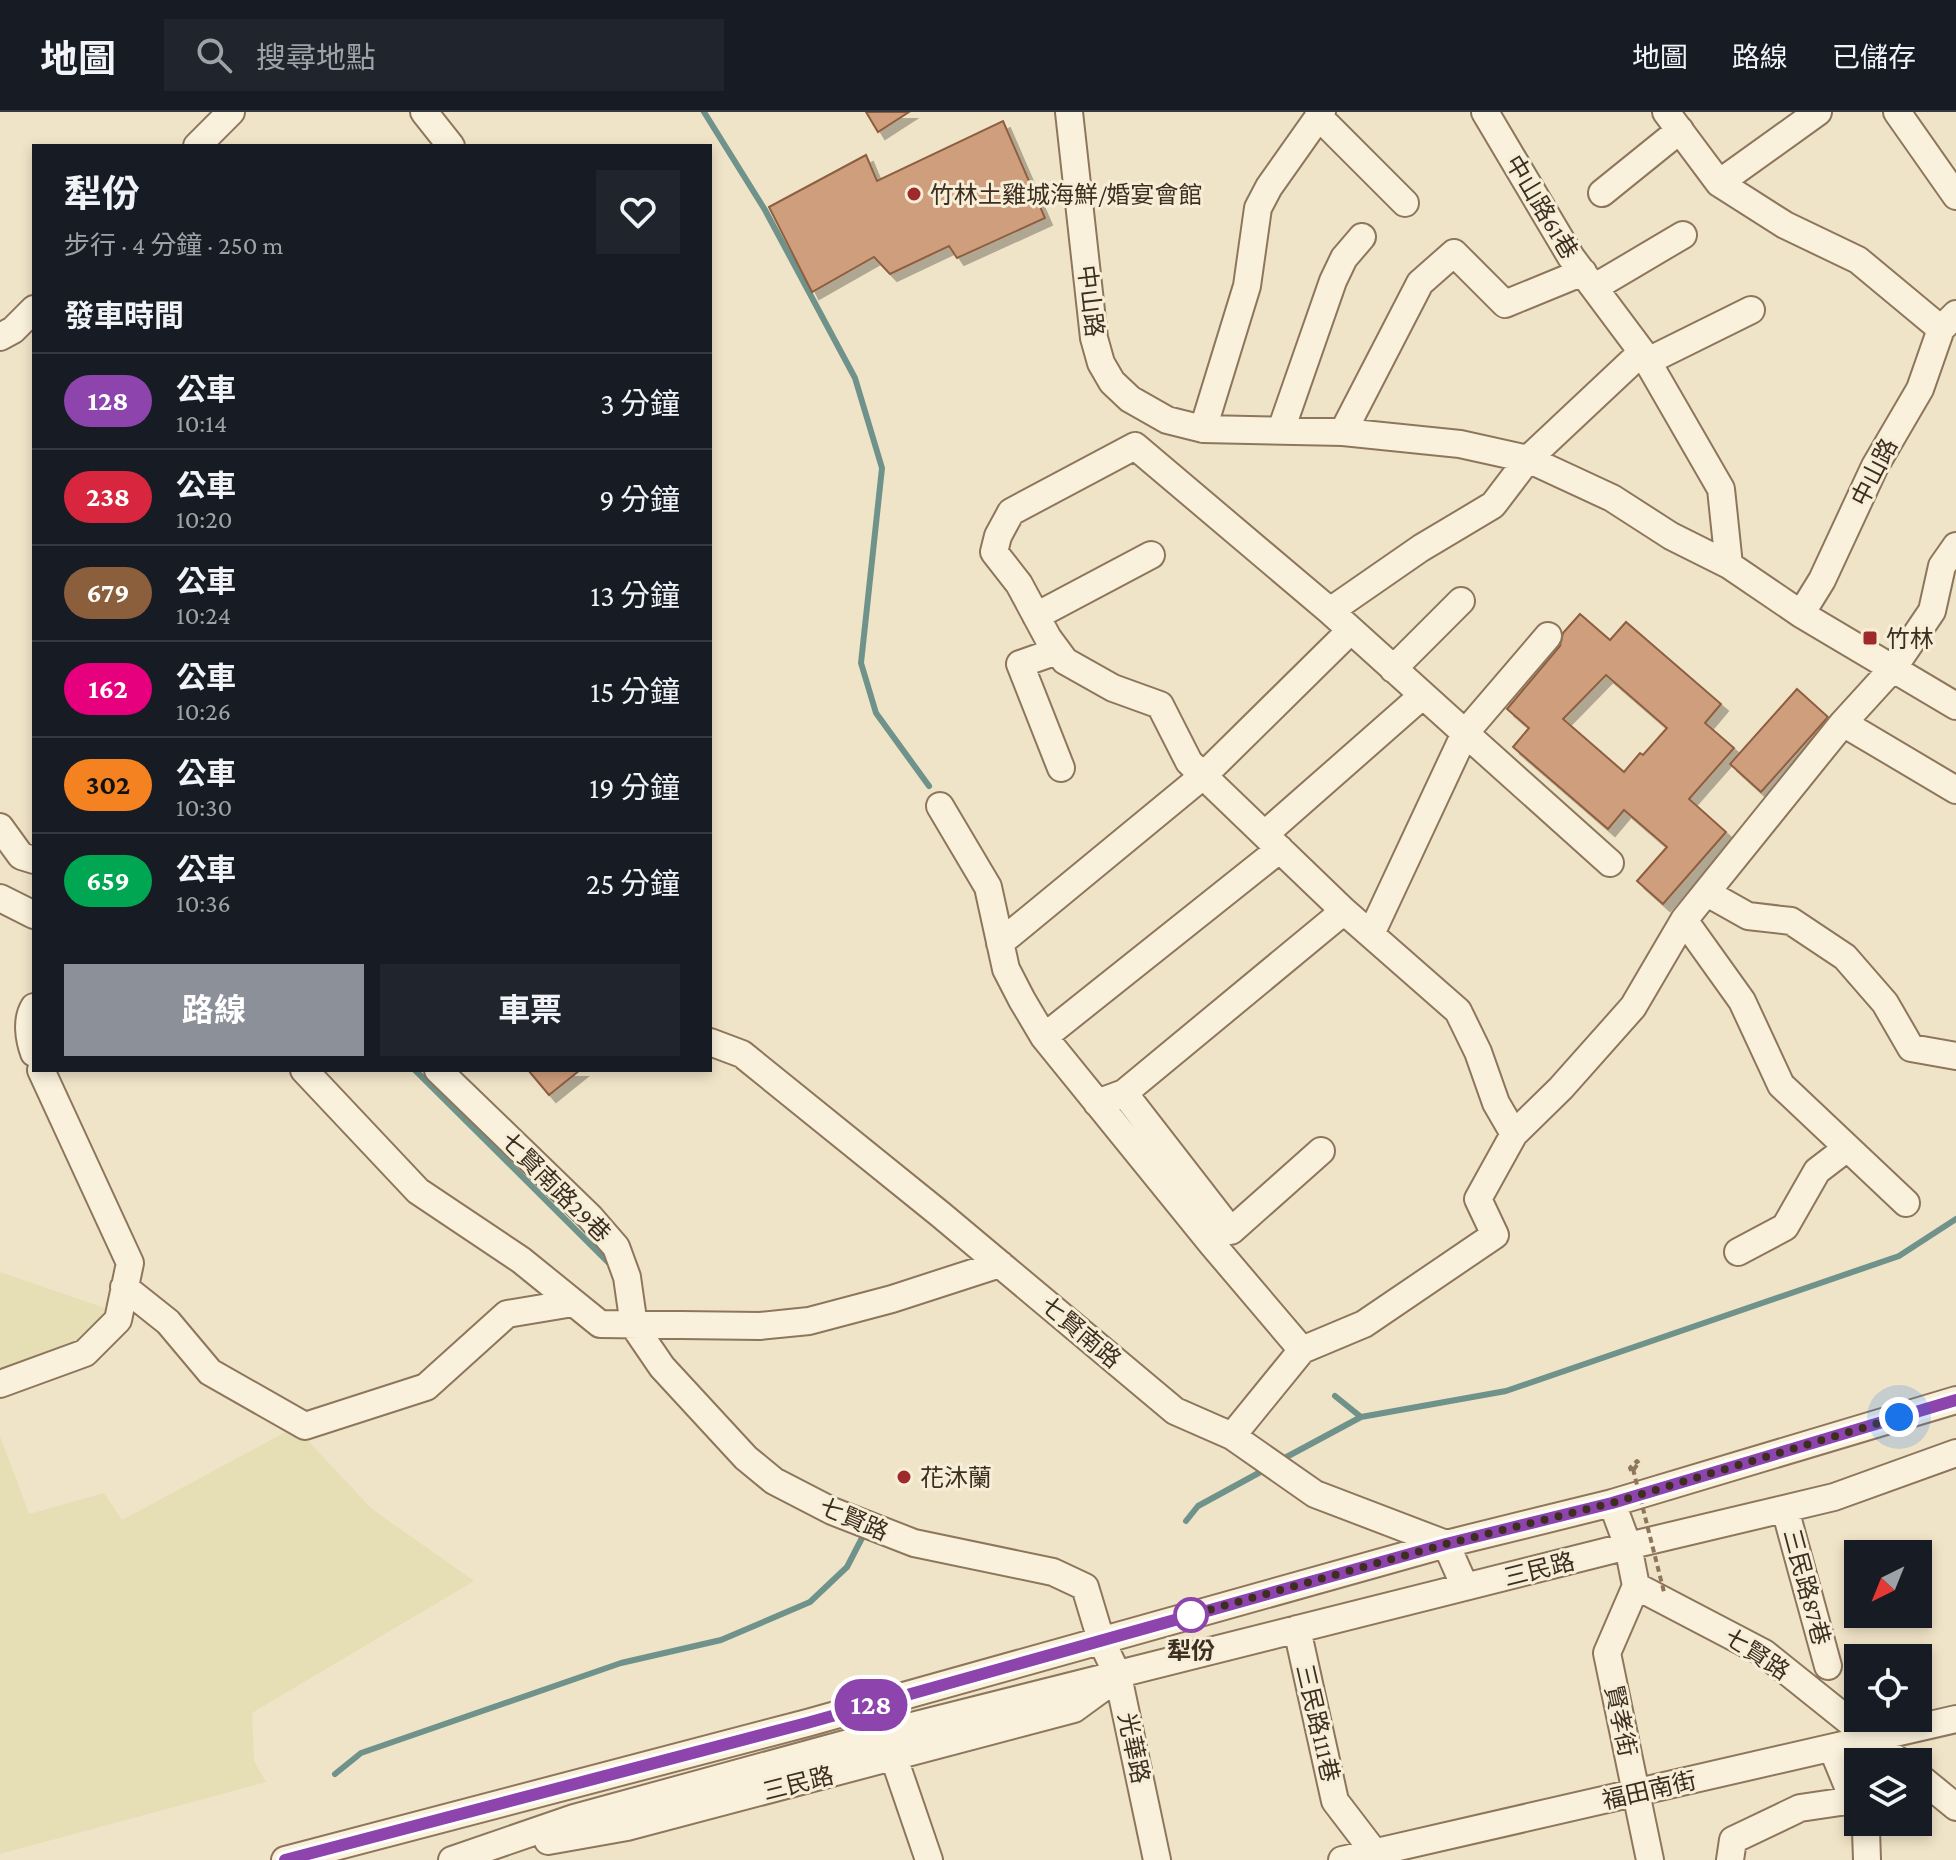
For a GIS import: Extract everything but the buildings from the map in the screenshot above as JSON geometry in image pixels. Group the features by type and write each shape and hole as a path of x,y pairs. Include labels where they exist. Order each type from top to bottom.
{"street":[{"path":"199,144 231,112"},
{"path":"424,112 449,144"},
{"name":"中山路","path":"1069,112 1094,338 1101,363 1112,382 1130,399 1162,417 1203,429 1343,432 1460,444 1528,459 1612,498 1671,536 1729,565 1801,614 1956,706"},
{"name":"中山路61巷","path":"1343,432 1420,283 1454,253 1505,304 1589,280 1571,257 1485,112"},
{"path":"1602,193 1673,121 1719,183 1818,112"},
{"path":"1897,112 1956,196"},
{"path":"1203,429 1247,286 1258,208 1320,114 1405,203"},
{"name":"中山路","path":"1719,183 1785,225 1858,260 1949,321 1920,389 1875,466 1822,580 1801,614"},
{"path":"1683,235 1589,280 1645,356 1721,489 1729,565"},
{"path":"1281,430 1333,281 1344,258 1362,237"},
{"path":"1330,611 1421,548 1493,505 1528,459 1645,356 1751,310"},
{"path":"0,337 13,330 32,311"},
{"path":"1162,417 1135,446 1011,512 998,536 994,552 1019,584 1065,661 1113,688 1160,705 1189,762 1344,911 1458,1011 1478,1052 1496,1103 1514,1134"},
{"path":"1135,446 1330,611 1610,863"},
{"path":"1232,1436 1302,1350 1364,1324 1495,1235 1478,1199 1514,1134 1561,1088 1633,1007 1684,920 1843,723 1894,667 1932,611 1942,566 1956,546"},
{"path":"1036,616 1151,555"},
{"path":"1393,669 1461,601"},
{"path":"1000,943 1204,775 1350,631"},
{"path":"1371,934 1465,733 1548,636"},
{"path":"1057,651 1020,664 1061,768"},
{"path":"1044,1037 1272,842 1423,695"},
{"path":"1843,723 1956,790"},
{"path":"940,806 988,887 1006,969 1044,1037 1302,1350"},
{"path":"0,827 21,856 32,859"},
{"path":"1707,893 1748,916 1791,921 1834,949 1845,957 1885,1003 1911,1048 1956,1056"},
{"path":"0,898 32,914"},
{"path":"1097,1103 1124,1093 1344,911"},
{"path":"1684,920 1742,1001 1781,1085 1906,1203"},
{"path":"32,1010 32,1047"},
{"name":"七賢南路","path":"712,1043 742,1054 1175,1411 1232,1436 1315,1494 1446,1544"},
{"path":"0,1384 85,1353 118,1320 130,1263 42,1072"},
{"path":"308,1072 418,1191 521,1260 600,1324 760,1326 809,1321 892,1299 1000,1264"},
{"name":"七賢南路29巷","path":"440,1072 590,1217 616,1247 627,1277 634,1326"},
{"path":"1124,1093 1231,1231 1321,1151"},
{"path":"1738,1252 1785,1227 1817,1171 1847,1148"},
{"path":"124,1287 168,1322 210,1372 305,1426 426,1387 507,1314 573,1303"},
{"name":"七賢路","path":"634,1326 662,1367 746,1458 774,1481 832,1511 914,1543 1053,1572 1085,1587 1101,1640"},
{"name":"三民路","path":"285,1860 807,1723 1446,1544 1612,1503 1956,1400"},
{"name":"三民路","path":"459,1858 590,1814 896,1730 1834,1497 1956,1453"},
{"path":"1612,1503 1628,1546 1636,1586"},
{"name":"三民路87巷","path":"1785,1509 1828,1666"},
{"path":"1446,1544 1465,1587"},
{"name":"七賢路","path":"1636,1586 1764,1653 1882,1748"},
{"name":"賢孝街","path":"1636,1586 1607,1653 1650,1860"},
{"name":"三民路111巷","path":"1297,1629 1335,1801 1374,1852"},
{"name":"光華路","path":"1101,1640 1118,1676 1157,1860"},
{"name":"三民路","path":"459,1858 544,1851 1074,1709 1118,1676"},
{"name":"福田南街","path":"1342,1860 1374,1852 1403,1853 1636,1793 1956,1719"},
{"path":"1832,1748 1844,1777"},
{"path":"894,1758 929,1860"},
{"path":"1932,1787 1956,1807"},
{"path":"1730,1860 1733,1840 1800,1808 1844,1810"},
{"path":"1866,1836 1867,1860"}],"path":[{"path":"1641,1466 1637,1461 1631,1465 1630,1468 1632,1472 1637,1465 1635,1463 1630,1462 1627,1464 1630,1471 1633,1469 1664,1592"}],"shaded area":[{"path":"0,1272 131,1317 0,1380"},
{"path":"295,1427 372,1509 474,1581 252,1713 254,1761 266,1782 0,1854 0,1436 29,1514 104,1493 122,1520"}],"waterway":[{"path":"704,112 765,210 855,378 882,468 861,663 876,713 929,786"},
{"path":"417,1072 608,1262"},
{"path":"1335,1396 1361,1417 1506,1391 1899,1256 1956,1219"},
{"path":"1279,1461 1361,1417"},
{"path":"1186,1521 1198,1506 1266,1469"},
{"path":"335,1774 361,1753 621,1663 721,1640 810,1602 847,1567 862,1538"}],"bus line":[{"name":"128","path":"285,1860 807,1723 1446,1544 1612,1503 1956,1400"}],"place":[{"name":"竹林土雞城海鮮/婚宴會館","path":"914,194"},
{"name":"竹林","path":"1870,638"},
{"name":"花沐蘭","path":"904,1477"},
{"name":"犁份","path":"1191,1615"}],"route":[{"path":"1191,1615 1187,1616 1446,1544 1612,1503 1899,1417"}]}
